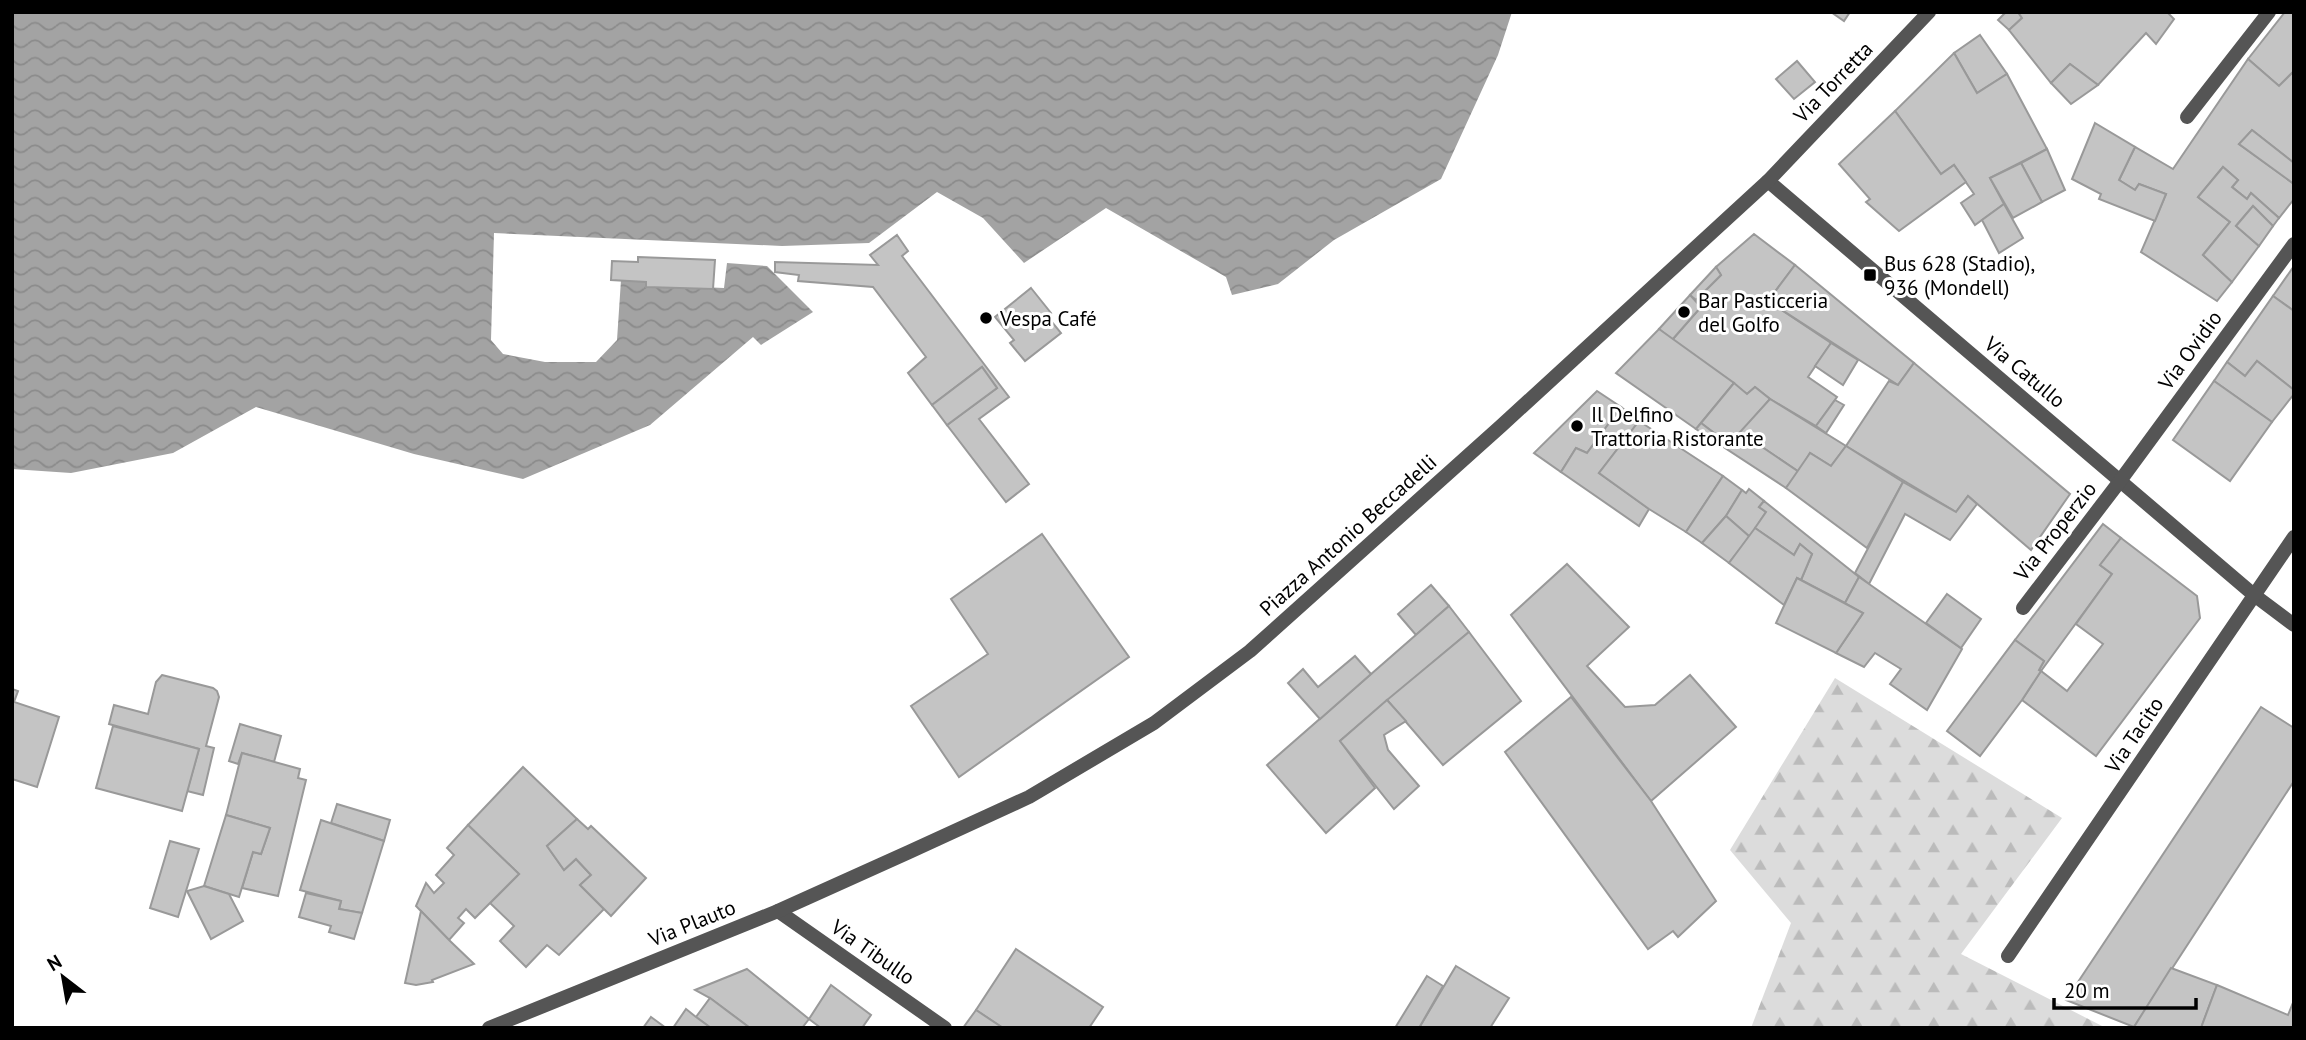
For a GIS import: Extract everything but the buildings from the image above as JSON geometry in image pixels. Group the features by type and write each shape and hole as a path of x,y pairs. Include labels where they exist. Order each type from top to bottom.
{"street":[{"name":"Via Torretta","path":"1768,181 1930,12"},
{"path":"2187,117 2269,12"},
{"name":"Via Catullo","path":"1768,181 2254,595 2294,625"},
{"name":"Piazza Antonio Beccadelli","path":"909,852 1029,797 1154,723 1250,651 1768,181"},
{"name":"Via Ovidio","path":"2120,481 2294,244"},
{"name":"Via Properzio","path":"2023,608 2120,481"},
{"name":"Via Tacito","path":"2008,956 2294,537"},
{"name":"Via Plauto","path":"489,1028 778,911 909,852"},
{"name":"Via Tibullo","path":"778,911 945,1028"}],"green space":[{"path":"1835,678 2062,818 1961,954 2106,1028 1751,1028 1791,923 1730,850"}],"water":[{"path":"12,12 1512,12 1498,55 1441,179 1334,240 1278,284 1232,295 1226,277 1106,208 1024,263 983,218 937,192 869,243 782,246 494,233 491,340 503,354 545,362 596,362 617,340 621,280 649,276 656,285 724,288 727,263 767,266 813,312 761,345 753,337 650,425 523,479 414,454 256,407 173,453 71,473 12,469"}],"place":[{"name":"Bus 628 (Stadio), 936 (Mondell)","path":"1870,275"},
{"name":"Bar Pasticceria del Golfo","path":"1684,312"},
{"name":"Vespa Café","path":"986,318"},
{"name":"Il Delfino Trattoria Ristorante","path":"1577,426"}]}
